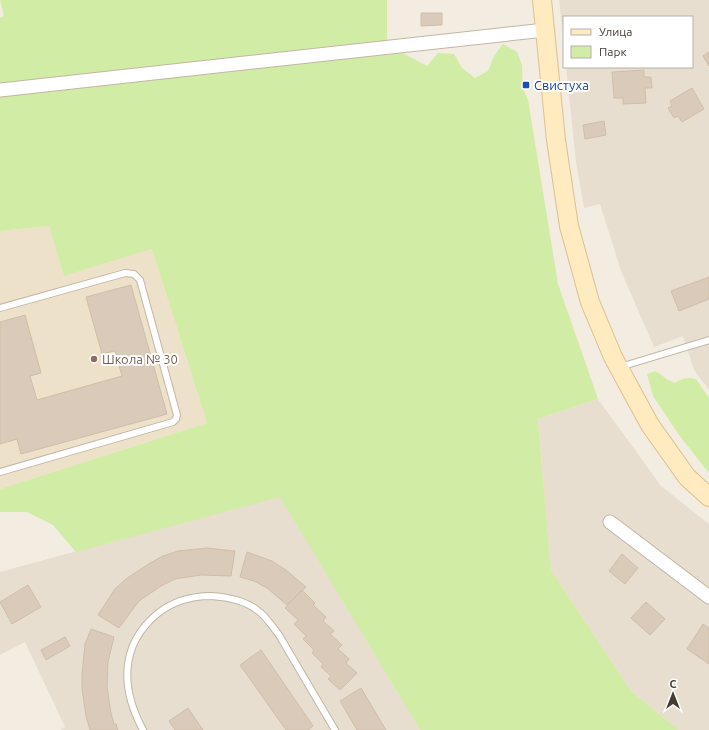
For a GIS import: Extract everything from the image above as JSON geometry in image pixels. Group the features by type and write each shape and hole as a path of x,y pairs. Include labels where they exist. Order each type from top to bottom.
{"main road":[{"path":"542,0 556,140 569,226 590,302 613,357 650,425 687,477 709,497"}],"street":[{"path":"0,90 545,30"},
{"path":"610,522 709,597"}],"lane":[{"path":"0,308 125,272 134,274 140,280 177,415 173,422 0,472"},
{"path":"619,368 709,340"},
{"path":"143,730 130,701 127,678 129,656 136,637 149,620 166,607 184,599 202,596 219,596 238,600 256,610 268,621 279,635 335,730"}],"shaded area":[{"path":"559,0 709,0 709,390 694,370 683,336 654,347 621,271 600,204 584,208 576,162 566,68 693,68 693,16 563,16 563,34"},
{"name":"Школа № 30","path":"49,226 64,276 152,249 207,423 0,489 0,231"},
{"path":"598,399 661,486 709,524 709,730 679,730 632,692 551,570 538,419"},
{"path":"280,496 420,730 60,730 65,727 25,642 0,655 0,572"}],"green space":[{"path":"0,0 387,0 387,39 397,50 427,66 438,53 454,54 462,68 475,78 488,71 494,56 503,44 517,52 522,65 523,89 528,100 558,284 598,399 538,419 551,570 632,692 679,730 420,730 280,497 76,552 53,525 27,512 0,512 0,489 207,423 152,249 64,276 49,226 0,231 0,18 4,16"},
{"path":"655,371 675,383 685,378 696,379 709,398 709,473 679,435 653,396 647,374"}],"building":[{"path":"421,13 442,13 442,25 421,26"},
{"path":"709,52 709,66 703,56"},
{"path":"644,70 644,77 651,77 652,88 645,88 646,103 623,104 623,98 614,98 612,72"},
{"path":"692,88 704,109 682,122 678,116 674,118 668,108 672,106 670,101"},
{"path":"604,121 606,135 585,139 583,125"},
{"path":"709,277 709,299 679,311 671,291"},
{"path":"131,285 167,414 21,454 17,439 0,444 0,322 25,315 41,373 30,376 37,400 122,376 115,351 102,354 86,297"},
{"path":"207,548 235,551 231,576 201,575 175,579 161,586 139,601 119,628 98,615 115,589 126,579 150,563 163,556 178,551"},
{"path":"247,552 272,561 286,570 306,587 287,605 267,588 254,581 240,577"},
{"path":"622,554 638,568 625,584 609,571"},
{"path":"28,585 41,607 12,624 0,602"},
{"path":"302,590 315,603 313,605 326,617 323,621 334,631 330,634 342,645 338,649 349,659 346,663 357,673 340,690 328,679 331,676 321,667 323,664 312,653 314,650 303,639 306,636 294,624 298,620 285,608"},
{"path":"646,602 665,619 650,635 631,618"},
{"path":"703,624 709,628 709,664 687,649"},
{"path":"91,629 114,637 108,662 107,687 111,713 114,724 116,724 118,730 90,730 86,716 82,689 82,675 85,644"},
{"path":"65,637 70,646 46,660 41,650"},
{"path":"261,650 313,726 308,730 286,730 240,665"},
{"path":"361,688 386,730 357,730 340,701"},
{"path":"188,708 203,730 175,730 169,721"}],"place":[{"name":"Свистуха","path":"526,85"},
{"name":"Школа № 30","path":"94,359"}]}
